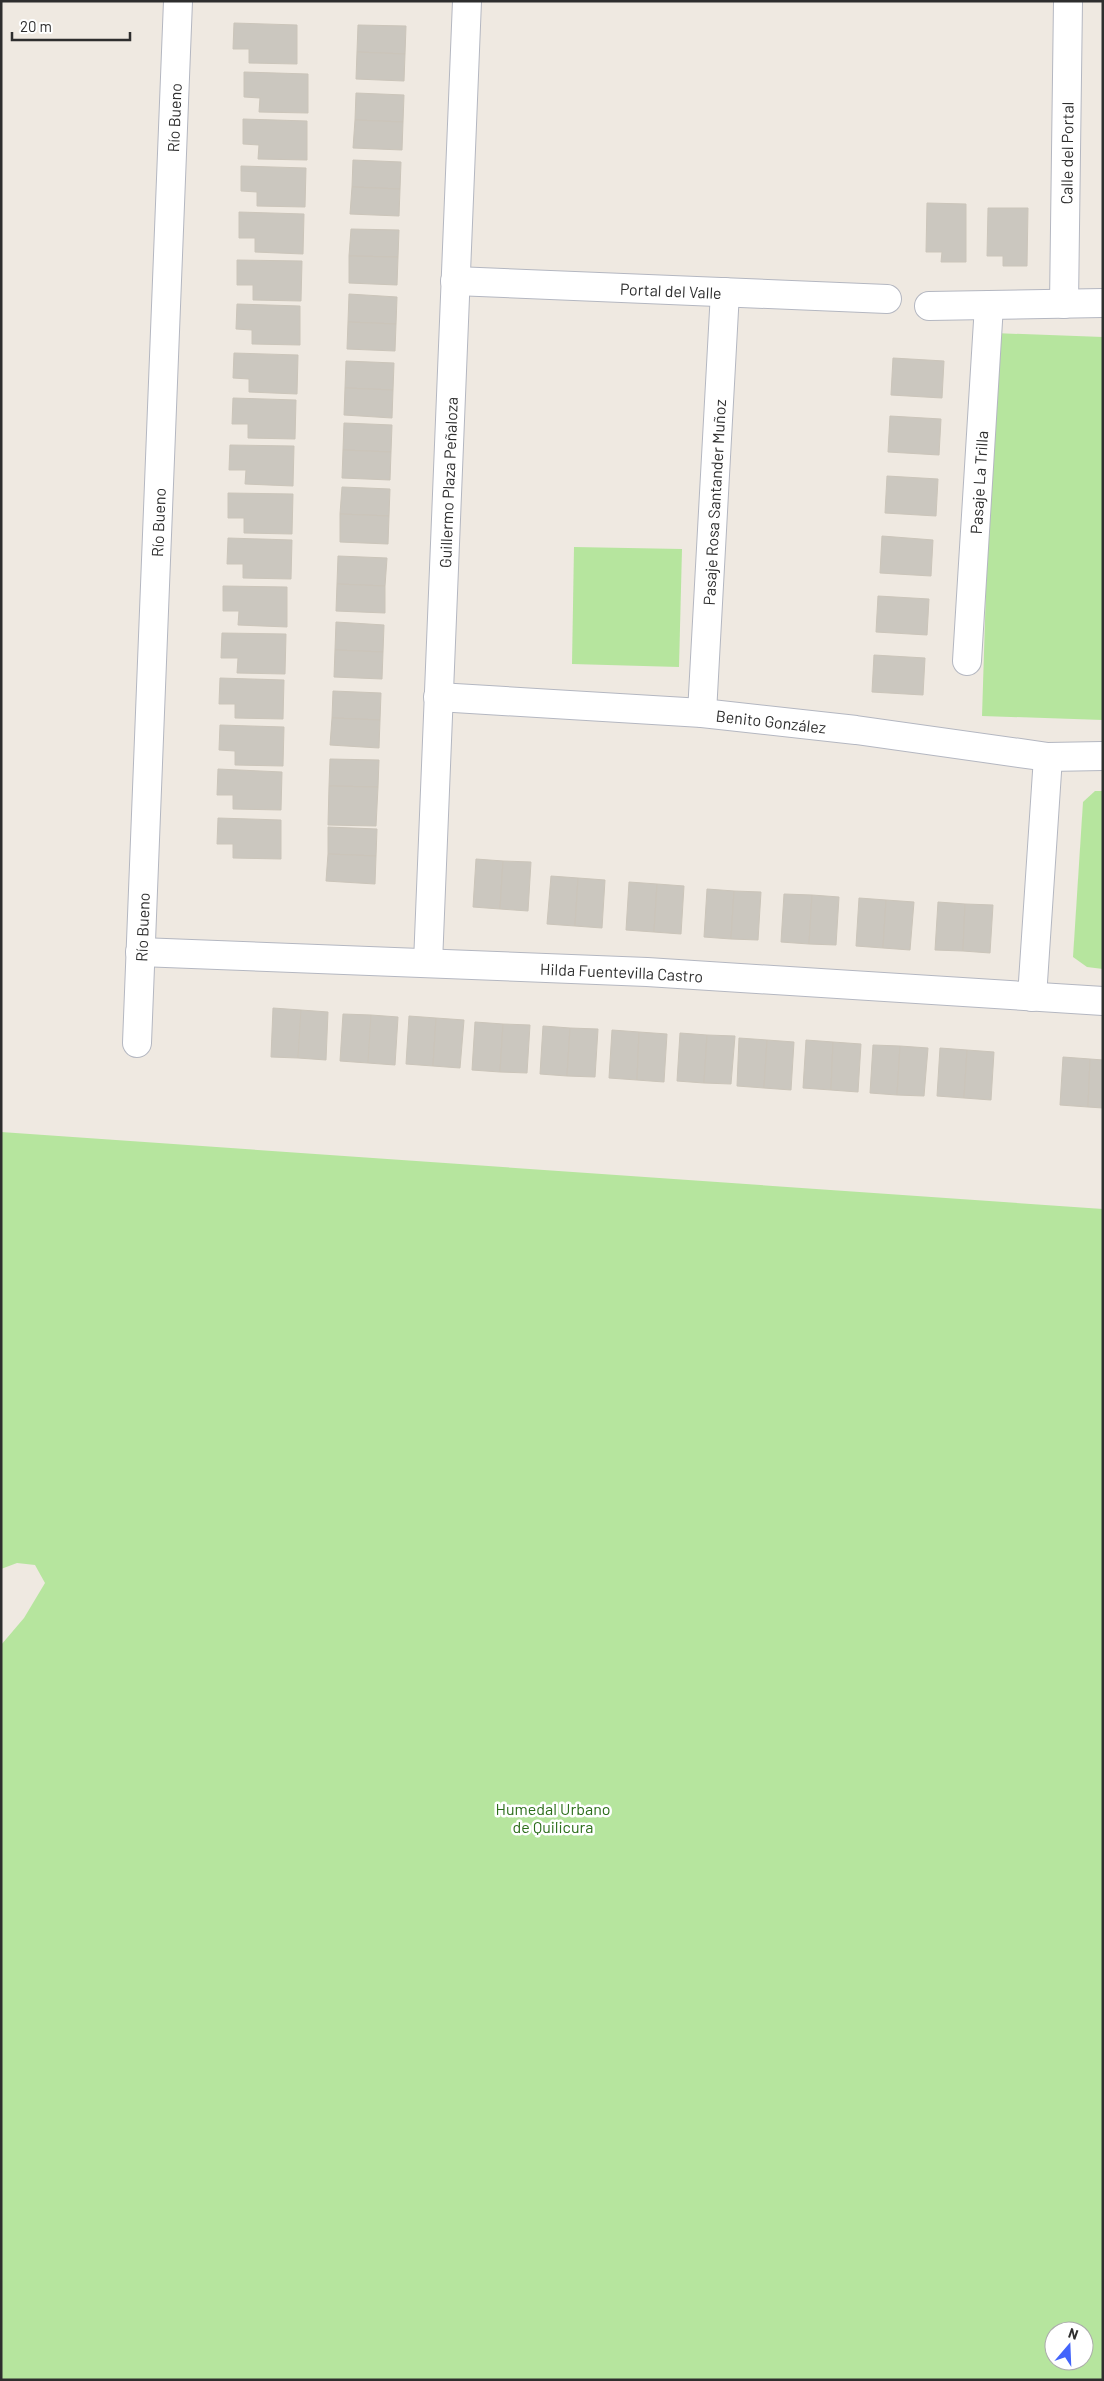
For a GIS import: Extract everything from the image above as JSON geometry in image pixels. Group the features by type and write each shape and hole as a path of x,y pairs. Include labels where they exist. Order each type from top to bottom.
{"street":[{"name":"Río Bueno","path":"137,1043 178,1"},
{"name":"Guillermo Plaza Peñaloza","path":"428,962 467,1"},
{"name":"Calle del Portal","path":"1064,304 1068,1"},
{"name":"Portal del Valle","path":"455,281 887,299"},
{"name":"Pasaje Rosa Santander Muñoz","path":"702,713 725,292"},
{"path":"930,306 1103,303"},
{"name":"Pasaje La Trilla","path":"966,661 989,305"},
{"name":"Benito González","path":"438,697 702,713 856,730 1048,757 1103,756"},
{"path":"1032,997 1048,757"},
{"name":"Hilda Fuentevilla Castro","path":"140,952 647,972 1103,1001"}],"green space":[{"path":"994,333 1103,337 1103,720 982,716"},
{"path":"574,547 682,549 679,667 572,664"},
{"path":"1095,791 1103,791 1103,969 1087,967 1073,957 1083,802"},
{"name":"Humedal Urbano de Quilicura","path":"1,1132 1103,1209 1103,2380 1,2380 1,1645 24,1618 45,1583 35,1565 17,1563 1,1569"}],"building":[{"path":"234,23 297,25 297,64 249,63 249,49 233,49"},
{"path":"358,25 406,26 405,54 357,52"},
{"path":"357,52 405,54 404,81 356,79"},
{"path":"244,72 308,74 308,113 259,112 260,98 244,97"},
{"path":"356,93 404,95 403,122 355,120"},
{"path":"243,119 307,121 307,160 258,159 259,145 243,144"},
{"path":"355,120 403,122 402,150 353,148"},
{"path":"353,160 401,162 400,189 352,187"},
{"path":"241,166 306,168 305,207 257,206 257,192 241,191"},
{"path":"352,187 400,189 399,216 350,214"},
{"path":"927,203 966,204 966,262 941,262 942,252 926,252"},
{"path":"988,208 1028,208 1027,266 1003,266 1003,256 987,256"},
{"path":"239,212 304,214 303,254 255,252 255,238 239,238"},
{"path":"351,229 399,230 398,257 349,256"},
{"path":"349,256 398,257 397,285 349,283"},
{"path":"237,260 302,261 301,301 253,300 253,285 237,285"},
{"path":"349,294 397,297 396,324 348,322"},
{"path":"237,304 300,306 300,345 252,344 252,330 236,329"},
{"path":"348,322 396,324 395,351 347,349"},
{"path":"234,353 298,355 297,394 249,392 249,379 233,378"},
{"path":"893,358 944,361 942,398 891,395"},
{"path":"346,361 394,363 393,390 345,388"},
{"path":"345,388 393,390 392,418 344,415"},
{"path":"233,398 296,400 295,439 248,438 248,424 232,424"},
{"path":"890,416 941,419 939,455 888,452"},
{"path":"344,423 392,425 391,452 343,450"},
{"path":"230,445 294,446 293,486 245,484 246,470 229,470"},
{"path":"343,450 391,452 390,480 342,478"},
{"path":"887,476 938,479 936,516 885,513"},
{"path":"342,487 390,489 389,516 340,514"},
{"path":"228,493 293,494 292,534 244,533 244,518 228,518"},
{"path":"340,514 389,516 388,544 340,542"},
{"path":"882,536 933,540 931,576 880,573"},
{"path":"228,538 292,540 291,579 243,578 243,564 227,564"},
{"path":"338,556 387,558 385,586 337,584"},
{"path":"337,584 385,586 385,613 336,611"},
{"path":"223,586 287,587 287,627 238,625 239,611 223,611"},
{"path":"878,596 929,599 927,635 876,632"},
{"path":"336,622 384,625 383,652 335,650"},
{"path":"222,633 286,634 285,674 237,673 238,658 221,658"},
{"path":"335,650 383,652 382,679 334,677"},
{"path":"874,655 925,658 923,695 872,692"},
{"path":"220,678 284,680 283,719 235,718 235,704 219,704"},
{"path":"333,691 381,693 380,720 332,718"},
{"path":"332,718 380,720 379,748 330,745"},
{"path":"220,725 284,727 283,766 235,765 235,751 219,750"},
{"path":"330,759 379,760 378,787 329,786"},
{"path":"218,769 282,772 281,810 233,809 233,795 217,795"},
{"path":"329,786 378,787 376,826 328,825"},
{"path":"218,818 281,820 281,859 233,858 233,844 217,844"},
{"path":"328,827 377,829 376,856 328,854"},
{"path":"328,854 376,856 375,884 326,881"},
{"path":"476,859 503,861 500,909 473,907"},
{"path":"503,861 531,862 528,911 500,909"},
{"path":"551,876 578,878 575,926 547,924"},
{"path":"578,878 605,880 602,928 575,926"},
{"path":"629,882 657,884 654,932 626,930"},
{"path":"657,884 684,886 681,934 654,932"},
{"path":"707,889 734,891 731,939 704,937"},
{"path":"734,891 761,892 758,940 731,939"},
{"path":"784,894 812,895 809,944 781,942"},
{"path":"812,895 839,897 836,945 809,944"},
{"path":"859,898 886,900 883,948 856,946"},
{"path":"886,900 914,902 910,950 883,948"},
{"path":"938,902 965,904 963,951 935,950"},
{"path":"965,904 993,905 990,953 963,951"},
{"path":"273,1008 301,1010 298,1058 271,1057"},
{"path":"301,1010 328,1012 326,1060 298,1058"},
{"path":"343,1014 371,1015 368,1063 340,1061"},
{"path":"371,1015 398,1017 395,1065 368,1063"},
{"path":"409,1016 436,1018 433,1066 406,1064"},
{"path":"436,1018 464,1020 460,1068 433,1066"},
{"path":"475,1022 503,1024 500,1072 472,1070"},
{"path":"503,1024 530,1025 527,1073 500,1072"},
{"path":"543,1026 570,1028 567,1076 540,1074"},
{"path":"570,1028 598,1029 595,1077 567,1076"},
{"path":"612,1030 639,1032 637,1080 609,1078"},
{"path":"639,1032 667,1034 664,1082 637,1080"},
{"path":"680,1033 707,1035 704,1083 677,1081"},
{"path":"707,1035 735,1036 731,1084 704,1083"},
{"path":"739,1038 767,1040 764,1088 737,1086"},
{"path":"767,1040 794,1042 791,1090 764,1088"},
{"path":"806,1040 833,1042 831,1090 803,1088"},
{"path":"833,1042 861,1044 858,1092 831,1090"},
{"path":"873,1045 900,1046 897,1095 870,1093"},
{"path":"900,1046 928,1048 924,1096 897,1095"},
{"path":"940,1048 967,1050 964,1098 937,1096"},
{"path":"967,1050 994,1052 991,1100 964,1098"},
{"path":"1063,1057 1090,1059 1088,1107 1060,1105"},
{"path":"1090,1059 1103,1060 1103,1108 1088,1107"}]}
